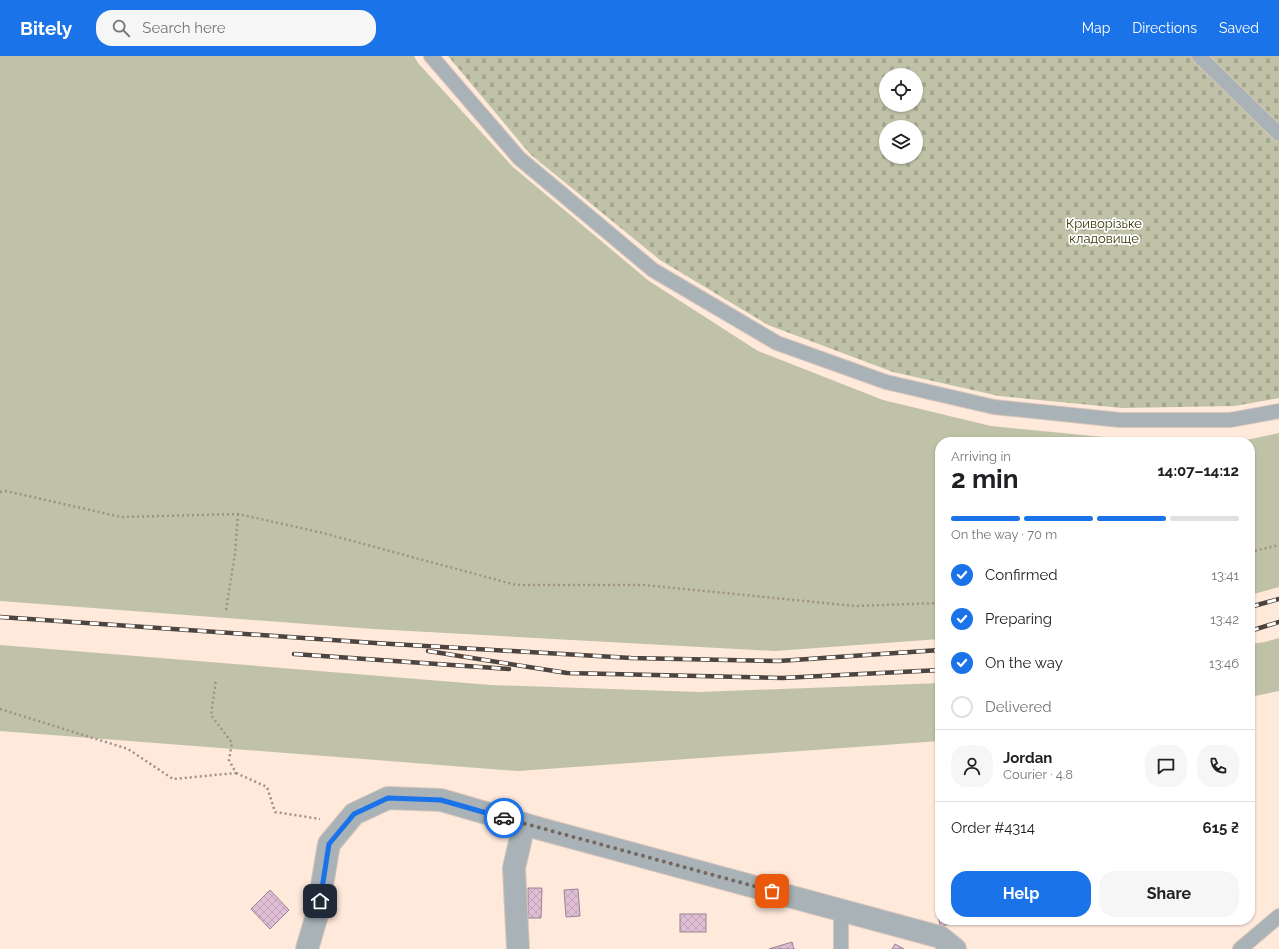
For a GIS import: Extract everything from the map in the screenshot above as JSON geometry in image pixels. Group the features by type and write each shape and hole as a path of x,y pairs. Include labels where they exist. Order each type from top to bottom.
{"street":[{"path":"307,949 317,916 329,844 354,814 388,798 441,800 940,937 955,949"},
{"path":"518,949 514,868 524,824"}],"lane":[{"path":"431,56 519,158 525,163 654,270 777,343 886,382 994,407 1120,420 1230,420 1279,411"},
{"path":"1199,56 1279,134"},
{"path":"841,910 841,949"},
{"path":"1240,949 1279,916"}],"path":[{"path":"0,492 6,491 121,517 238,514 323,533 516,585 644,585 854,606 935,603"},
{"path":"226,610 235,554 238,514"},
{"path":"1255,551 1279,546"},
{"path":"216,679 210,715 232,743 229,760 236,773"},
{"path":"0,709 128,749 173,779 236,773 267,787 275,812 323,820 354,814"}],"green space":[{"path":"0,56 414,56 418,63 513,167 649,281 758,351 883,400 991,426 1104,437 935,437 935,639 775,651 373,629 0,601"},
{"name":"Криворізьке кладовище","path":"448,56 1279,56 1279,398 1235,406 1122,408 999,396 893,372 768,325 660,260 530,154"},
{"path":"1279,433 1279,587 1255,594 1255,438"},
{"path":"1279,638 1279,691 1255,696 1255,643"},
{"path":"0,645 491,685 700,692 935,683 935,741 518,771 0,731"}],"building":[{"path":"528,888 542,888 541,918 528,918"},
{"path":"578,889 580,916 566,917 564,890"},
{"path":"270,890 289,910 270,929 251,909"},
{"path":"680,914 706,914 706,932 680,932"},
{"path":"792,942 794,949 769,949"},
{"path":"895,944 904,949 892,949"}],"railway":[{"path":"1255,606 1279,599"},
{"path":"0,617 375,643 631,658 779,661 935,650"},
{"path":"1255,629 1279,622"},
{"path":"428,651 567,673 782,678 935,670"},
{"path":"294,654 509,669"}],"way so far":[{"path":"504,818 772,891"}],"route":[{"path":"320,901 329,844 354,814 388,798 441,800 504,818"}]}
